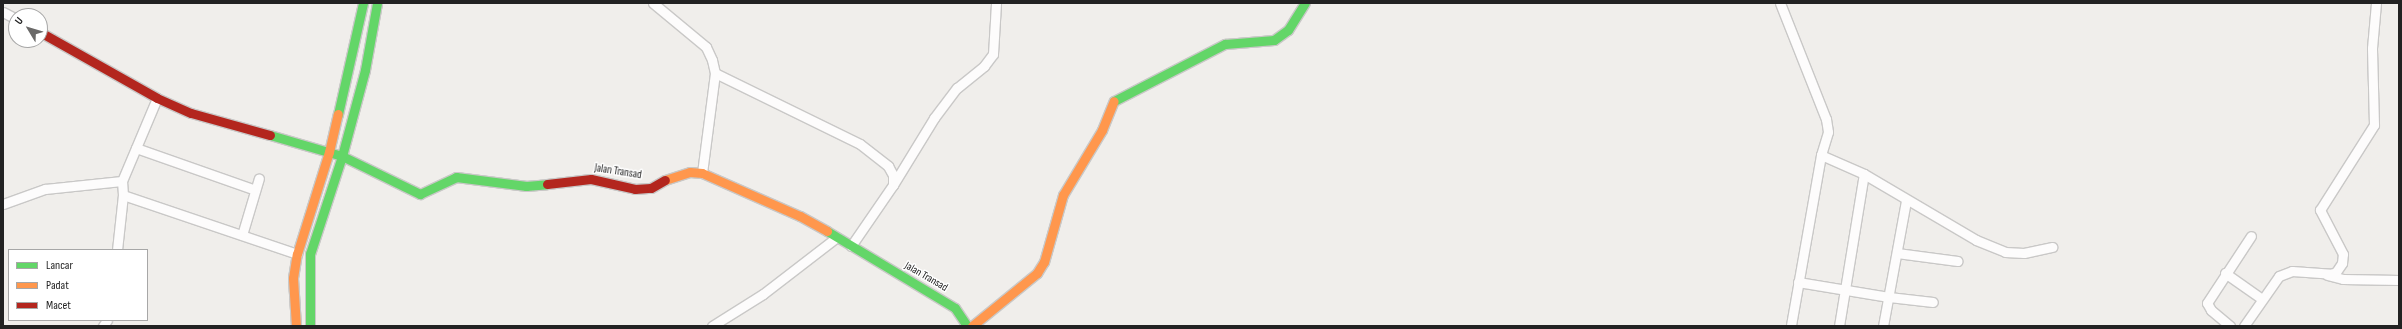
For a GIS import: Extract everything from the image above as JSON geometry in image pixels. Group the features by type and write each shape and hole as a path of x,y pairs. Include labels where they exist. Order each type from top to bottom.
{"street":[{"path":"296,326 293,278 297,254 330,152 363,3"},
{"path":"310,326 310,254 342,156 365,70 377,3"},
{"path":"653,3 706,47 715,73 702,173"},
{"path":"851,246 894,185 934,118 956,88 984,66 993,54 996,3"},
{"path":"972,326 1037,273 1044,262 1063,195 1102,130 1114,101 1225,44 1274,40 1288,30 1305,3"},
{"path":"1780,3 1826,119 1828,132 1821,155 1791,326"},
{"path":"2327,275 2336,272 2343,254 2320,210 2374,125 2372,48 2376,3"},
{"name":"Jalan Transad","path":"48,37 157,98 191,113 342,156 412,192 420,194 456,178 526,186 591,179 640,188 651,188 676,176 702,173 800,216 837,237 955,308 967,326"},
{"path":"715,73 860,144 888,166 893,175 894,185"},
{"path":"117,249 123,195 122,181 157,98"},
{"path":"136,148 255,190"},
{"path":"1821,155 1864,174 1967,237 2005,252 2033,253 2052,247"},
{"path":"1839,326 1864,174"},
{"path":"242,235 259,178"},
{"path":"3,204 46,189 122,181"},
{"path":"123,195 297,254"},
{"path":"1883,326 1906,201"},
{"path":"2230,326 2210,310 2207,304 2225,273 2251,236"},
{"path":"712,326 764,294 837,237"},
{"path":"1896,253 1957,261"},
{"path":"2244,326 2276,279 2292,271 2327,275 2343,279 2399,280"},
{"path":"2225,273 2262,299"},
{"path":"1798,282 1889,297 1933,302"}],"traffic: fast":[{"path":"338,114 363,3"},
{"path":"310,326 310,254 342,156 365,70 377,3"},
{"path":"1114,101 1225,44 1274,40 1288,30 1305,3"},
{"path":"270,135 342,156 420,194 456,177 526,186 547,184"},
{"path":"827,231 955,308 967,326"}],"traffic: slow":[{"path":"972,326 1037,273 1044,262 1063,195 1102,130 1114,101"},
{"path":"296,326 293,278 297,254 329,152 338,114"},
{"path":"665,180 690,172 702,173 800,216 827,231"}],"traffic: jam":[{"path":"48,37 157,98 191,113 270,135"},
{"path":"547,184 591,179 635,189 651,188 665,180"}]}
